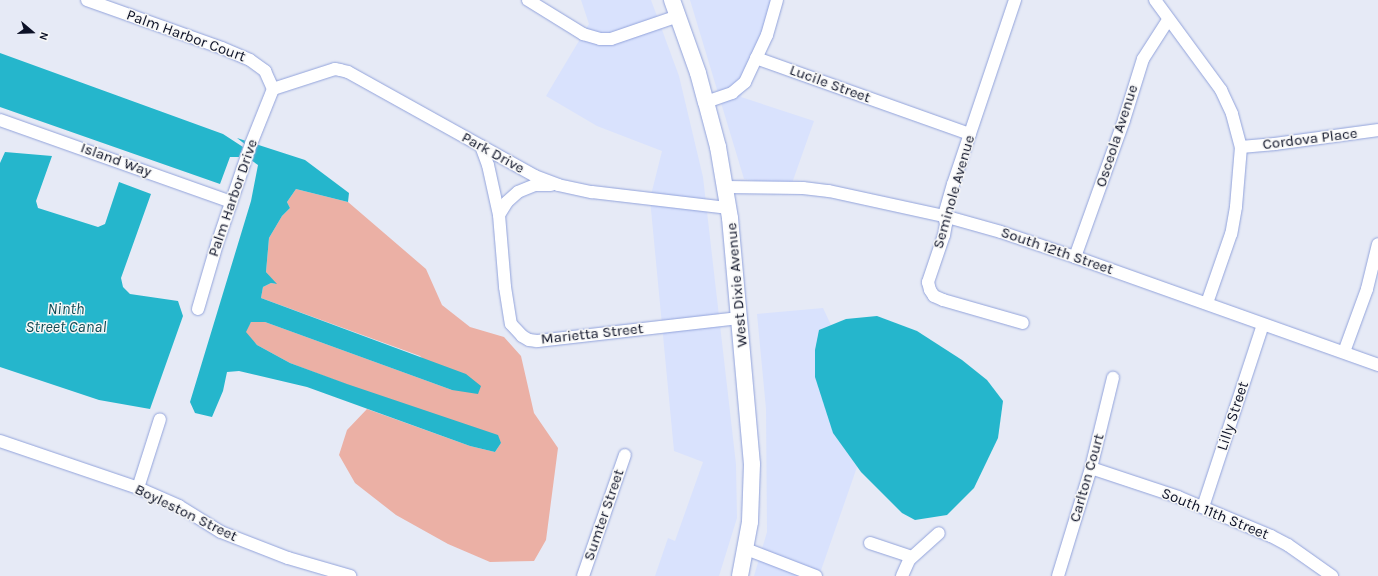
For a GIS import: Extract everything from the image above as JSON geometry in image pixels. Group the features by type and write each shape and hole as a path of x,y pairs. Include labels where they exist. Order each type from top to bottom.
{"main road":[{"name":"West Dixie Avenue","path":"672,0 698,73 706,102 726,187 729,208 752,464 750,522 740,576"}],"street":[{"name":"Palm Harbor Court","path":"87,0 222,48 250,60 265,71 272,89"},
{"path":"528,0 583,34 600,39 611,39 678,16"},
{"path":"706,102 732,93 740,88 745,82 772,22 777,0"},
{"name":"Seminole Avenue","path":"1015,0 944,216 946,224 928,282 930,290 934,296 943,300 1023,323"},
{"path":"1155,0 1220,90 1232,114 1241,146 1236,207 1231,234 1207,303"},
{"name":"Osceola Avenue","path":"1075,257 1124,120 1140,66 1151,44 1168,20"},
{"name":"Lucile Street","path":"756,58 970,134"},
{"name":"Park Drive","path":"272,89 335,69 344,71 535,176 558,185 592,192 729,208"},
{"name":"Palm Harbor Drive","path":"198,309 231,202 272,89"},
{"name":"Island Way","path":"0,120 231,202"},
{"name":"Cordova Place","path":"1241,146 1275,144 1378,130"},
{"name":"Marietta Street","path":"481,146 488,164 499,214 505,287 511,324 515,330 529,340 537,341 740,318"},
{"path":"499,214 506,202 527,187 535,185 558,185"},
{"name":"South 12th Street","path":"726,187 803,188 829,191 944,216 1001,232 1075,257 1378,365"},
{"path":"1344,352 1367,289 1378,244"},
{"name":"Lilly Street","path":"1203,507 1263,325"},
{"name":"Carlton Court","path":"1058,576 1091,468 1113,378"},
{"path":"138,488 160,419"},
{"name":"Boyleston Street","path":"0,441 138,488 179,506 221,532 288,558 350,576"},
{"name":"Sumter Street","path":"583,576 625,455"},
{"name":"South 11th Street","path":"1091,468 1203,507 1282,542 1332,576"},
{"path":"902,576 912,557 939,533"},
{"path":"870,543 912,557"},
{"path":"746,549 816,576"}],"shaded area":[{"path":"581,0 651,0 679,76 703,177 736,464 737,518 719,576 655,576 668,538 675,541 703,462 674,451 650,199 662,151 597,126 546,96 589,24"},
{"path":"690,0 772,0 741,97 814,121 791,186 744,179"},
{"path":"296,189 348,202 426,269 442,305 470,327 504,337 521,356 534,413 558,448 546,540 534,561 490,562 448,544 396,515 355,483 339,455 347,430 367,409 470,446 495,452 501,443 290,363 257,345 245,332 251,322 265,322 452,390 420,356 261,298 263,287 271,283 276,284 266,272 269,238 282,216 290,208 287,202"},
{"path":"823,308 831,325 819,331 833,433 857,467 819,576 754,576 767,532 766,409 757,314"}],"water":[{"path":"0,53 223,134 243,147 239,157 230,157 220,184 0,107"},
{"path":"237,138 305,160 349,193 348,202 296,189 287,202 290,208 282,216 269,238 266,272 277,284 271,283 263,287 261,298 466,374 481,386 478,394 452,390 265,322 251,322 246,332 257,345 290,363 498,435 501,443 495,452 470,446 307,387 239,371 227,372 223,391 212,417 195,413 190,402 251,201 258,165 245,156 246,145"},
{"name":"Ninth Street Canal","path":"5,152 52,156 36,201 38,208 98,227 105,224 119,182 151,194 121,278 123,287 130,294 178,301 183,316 150,409 99,400 0,367 0,163"},
{"path":"877,316 917,331 962,360 987,380 1003,401 998,438 974,488 947,515 915,520 902,513 861,472 833,433 815,377 815,350 819,330 846,319"}]}
